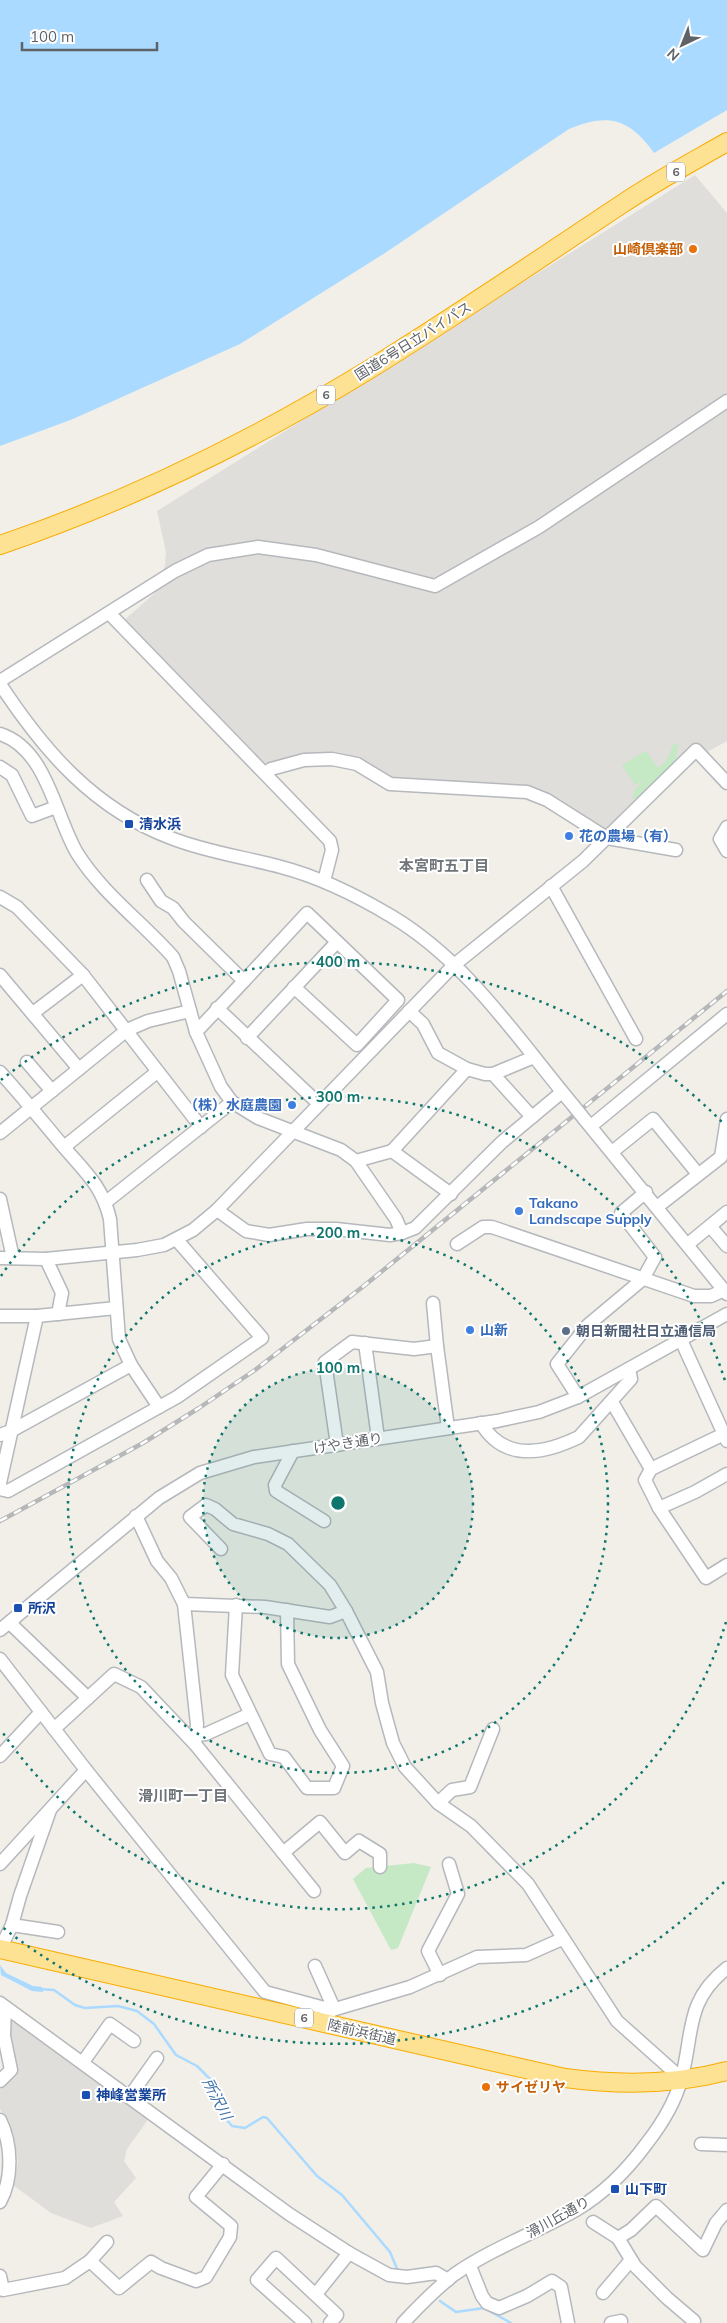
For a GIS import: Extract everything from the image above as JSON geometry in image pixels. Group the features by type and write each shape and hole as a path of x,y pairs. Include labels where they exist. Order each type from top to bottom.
{"highway":[{"name":"国道6号日立バイパス","path":"0,545 113,502 286,418 408,345 624,202 727,142"},
{"name":"陸前浜街道","path":"0,1949 329,2016 565,2078 610,2082 682,2079 703,2077 727,2071"}],"street":[{"path":"457,1244 483,1227 492,1227 643,1279 703,1297 726,1292 486,999 454,965 406,925 324,881 280,867 192,846 170,838 127,816 105,802 68,772 29,727 0,683 175,571 208,555 258,547 316,555 435,586 539,527 727,401"},
{"path":"110,613 330,841 332,850 324,881"},
{"path":"0,734 16,743 37,765 46,780 67,835 92,873 173,957 196,1032 221,1087 232,1102 258,1118 292,1133 341,1150 356,1161 396,1219 402,1233"},
{"path":"0,1199 6,1258 46,1259 164,1245 177,1240 206,1221 454,965 552,886 607,838 696,750 727,783"},
{"path":"266,774 271,769 304,760 332,759 357,764 390,784 527,792 547,800 607,838 676,850"},
{"path":"0,767 12,775 32,816 56,807"},
{"path":"727,827 720,839 727,851"},
{"path":"147,880 161,901 173,908 184,922 244,981"},
{"path":"552,886 636,1039"},
{"path":"0,897 17,907 83,974 201,1127"},
{"path":"196,1032 307,913 398,1000 357,1046 294,988"},
{"path":"247,1038 337,942"},
{"path":"33,1013 83,974"},
{"path":"0,975 79,1069"},
{"path":"217,1008 319,1104"},
{"path":"409,1010 423,1024 438,1053 467,1068 485,1074 493,1074 534,1057"},
{"path":"0,1133 127,1030 148,1021 190,1011"},
{"path":"588,1123 727,1014"},
{"path":"27,1062 52,1091"},
{"path":"356,1161 392,1151 467,1068"},
{"path":"0,1072 64,1147 84,1167 106,1202 110,1219 119,1339 132,1366 159,1407"},
{"path":"64,1147 157,1072"},
{"path":"493,1074 532,1117"},
{"path":"217,1210 246,1232 269,1235 307,1229 390,1235 402,1233 414,1228 451,1194 496,1148 562,1092"},
{"path":"106,1202 232,1102"},
{"path":"612,1152 653,1119 698,1174"},
{"path":"657,1207 721,1156 727,1119"},
{"path":"392,1151 451,1194"},
{"path":"578,1397 557,1364 588,1325 608,1306 643,1279 655,1257 621,1213 646,1192"},
{"path":"688,1244 727,1212"},
{"path":"710,1226 727,1246"},
{"path":"0,1489 8,1491 178,1397 262,1338 177,1240"},
{"path":"46,1259 62,1294 58,1314"},
{"path":"433,1303 448,1428"},
{"path":"0,1316 37,1316 116,1308"},
{"name":"けやき通り","path":"0,1630 136,1516 159,1498 200,1473 236,1461 481,1423 539,1412 578,1397 727,1314"},
{"path":"0,1483 6,1433 37,1316"},
{"path":"681,1340 725,1437 651,1469 645,1480 659,1508 706,1578 727,1565"},
{"path":"337,1444 326,1362 352,1342 414,1349 437,1346"},
{"path":"365,1343 378,1438"},
{"path":"6,1433 132,1366"},
{"path":"481,1423 487,1433 513,1450 526,1453 541,1451 578,1438 631,1379 629,1369"},
{"path":"612,1402 651,1469"},
{"path":"293,1451 275,1485 276,1491 324,1520"},
{"path":"659,1508 696,1492 727,1474"},
{"path":"221,1549 190,1517 206,1505 215,1509 233,1524 268,1534 288,1544 330,1585 346,1611 377,1672 384,1711 393,1742 405,1767 438,1803 472,1826 528,1884 617,2021 682,2079"},
{"path":"136,1516 157,1560 171,1578 184,1604 197,1724 196,1740"},
{"path":"184,1604 236,1605 330,1617 346,1611"},
{"path":"236,1605 232,1675 270,1754 284,1757 306,1788 334,1788 343,1766 320,1730 288,1664 287,1610"},
{"path":"11,1621 14,1627 88,1698"},
{"path":"0,1658 86,1770 265,1992 329,2016 410,1987 477,1957 526,1955 562,1939"},
{"path":"54,1729 114,1674 141,1687 196,1740 314,1891"},
{"path":"0,1756 41,1712"},
{"path":"196,1740 250,1714"},
{"path":"438,1803 452,1790 470,1787 493,1729"},
{"path":"0,1864 86,1770"},
{"path":"0,1949 12,1925 20,1896 50,1810"},
{"path":"283,1853 320,1822 344,1853 360,1841 380,1854 380,1867"},
{"path":"440,1975 428,1951 458,1894 449,1864"},
{"path":"12,1925 58,1932"},
{"path":"315,1966 332,2004 329,2016"},
{"name":"滑川丘通り","path":"403,2323 448,2280 470,2266 576,2210 602,2191 631,2163 648,2143 666,2114 682,2079 692,2017 703,1994 714,1979 727,1968"},
{"path":"3,2005 289,2214 349,2252 389,2275 407,2278 436,2273 448,2280"},
{"path":"0,2081 11,2070 4,2036 3,2005"},
{"path":"83,2062 110,2024 134,2041"},
{"path":"130,2096 157,2058"},
{"path":"0,2120 6,2133 10,2164 0,2202"},
{"path":"701,2144 727,2145"},
{"path":"90,2261 119,2288 151,2262 161,2268 196,2281 206,2277 230,2238 232,2226 196,2197 223,2164"},
{"path":"618,2238 631,2230 656,2206 703,2250 716,2223 727,2210"},
{"path":"593,2222 618,2238 634,2266 694,2321"},
{"path":"0,2276 3,2290 65,2278 90,2261 107,2242"},
{"path":"316,2294 349,2252"},
{"path":"304,2323 257,2280 276,2258 338,2315 330,2323"},
{"path":"604,2294 631,2260"},
{"path":"470,2266 482,2296 487,2303 499,2308 527,2296 552,2281 561,2287 568,2323"}],"shaded area":[{"path":"695,175 727,213 727,741 687,763 603,833 544,798 411,785 332,759 271,769 123,621 155,593 165,565 166,552 157,511"},
{"path":"7,2018 11,2018 149,2118 127,2149 124,2161 136,2178 114,2202 123,2216 91,2228 51,2213 13,2185 18,2163 13,2133 0,2109 0,2090 11,2074 12,2053"}],"green space":[{"path":"674,743 678,744 676,760 638,798 632,799 635,789 645,780 635,785 622,765 646,751 658,768 667,760"},
{"path":"414,1863 431,1867 398,1948 391,1950 353,1879 366,1868"}],"water":[{"path":"0,0 727,0 727,110 654,153 636,132 617,122 595,121 569,129 385,253 240,344 73,419 0,446"},
{"path":"0,1965 6,1973 33,1986 42,1987 43,1992 32,1991 1,1975"}],"waterway":[{"name":"所沢川","path":"39,1989 54,1990 75,2005 85,2008 118,2006 137,2011 154,2024 176,2055 197,2066 211,2080 225,2118 232,2126 245,2128 263,2117 267,2118 317,2176 342,2195 390,2252 398,2271"},
{"name":"所沢川","path":"440,2301 456,2312 484,2308 511,2323"}],"railway":[{"path":"0,1521 143,1443 255,1370 365,1285 727,991"}],"place":[{"name":"山崎倶楽部","path":"693,249"},
{"name":"清水浜","path":"129,824"},
{"name":"花の農場（有）","path":"569,836"},
{"name":"（株）水庭農園","path":"292,1105"},
{"name":"Takano Landscape Supply","path":"519,1211"},
{"name":"山新","path":"470,1330"},
{"name":"朝日新聞社日立通信局","path":"566,1331"},
{"name":"所沢","path":"18,1608"},
{"name":"サイゼリヤ","path":"486,2087"},
{"name":"神峰営業所","path":"86,2095"},
{"name":"山下町","path":"615,2189"}],"district":[{"name":"本宮町五丁目","path":"444,866"},
{"name":"滑川町一丁目","path":"183,1796"}]}
